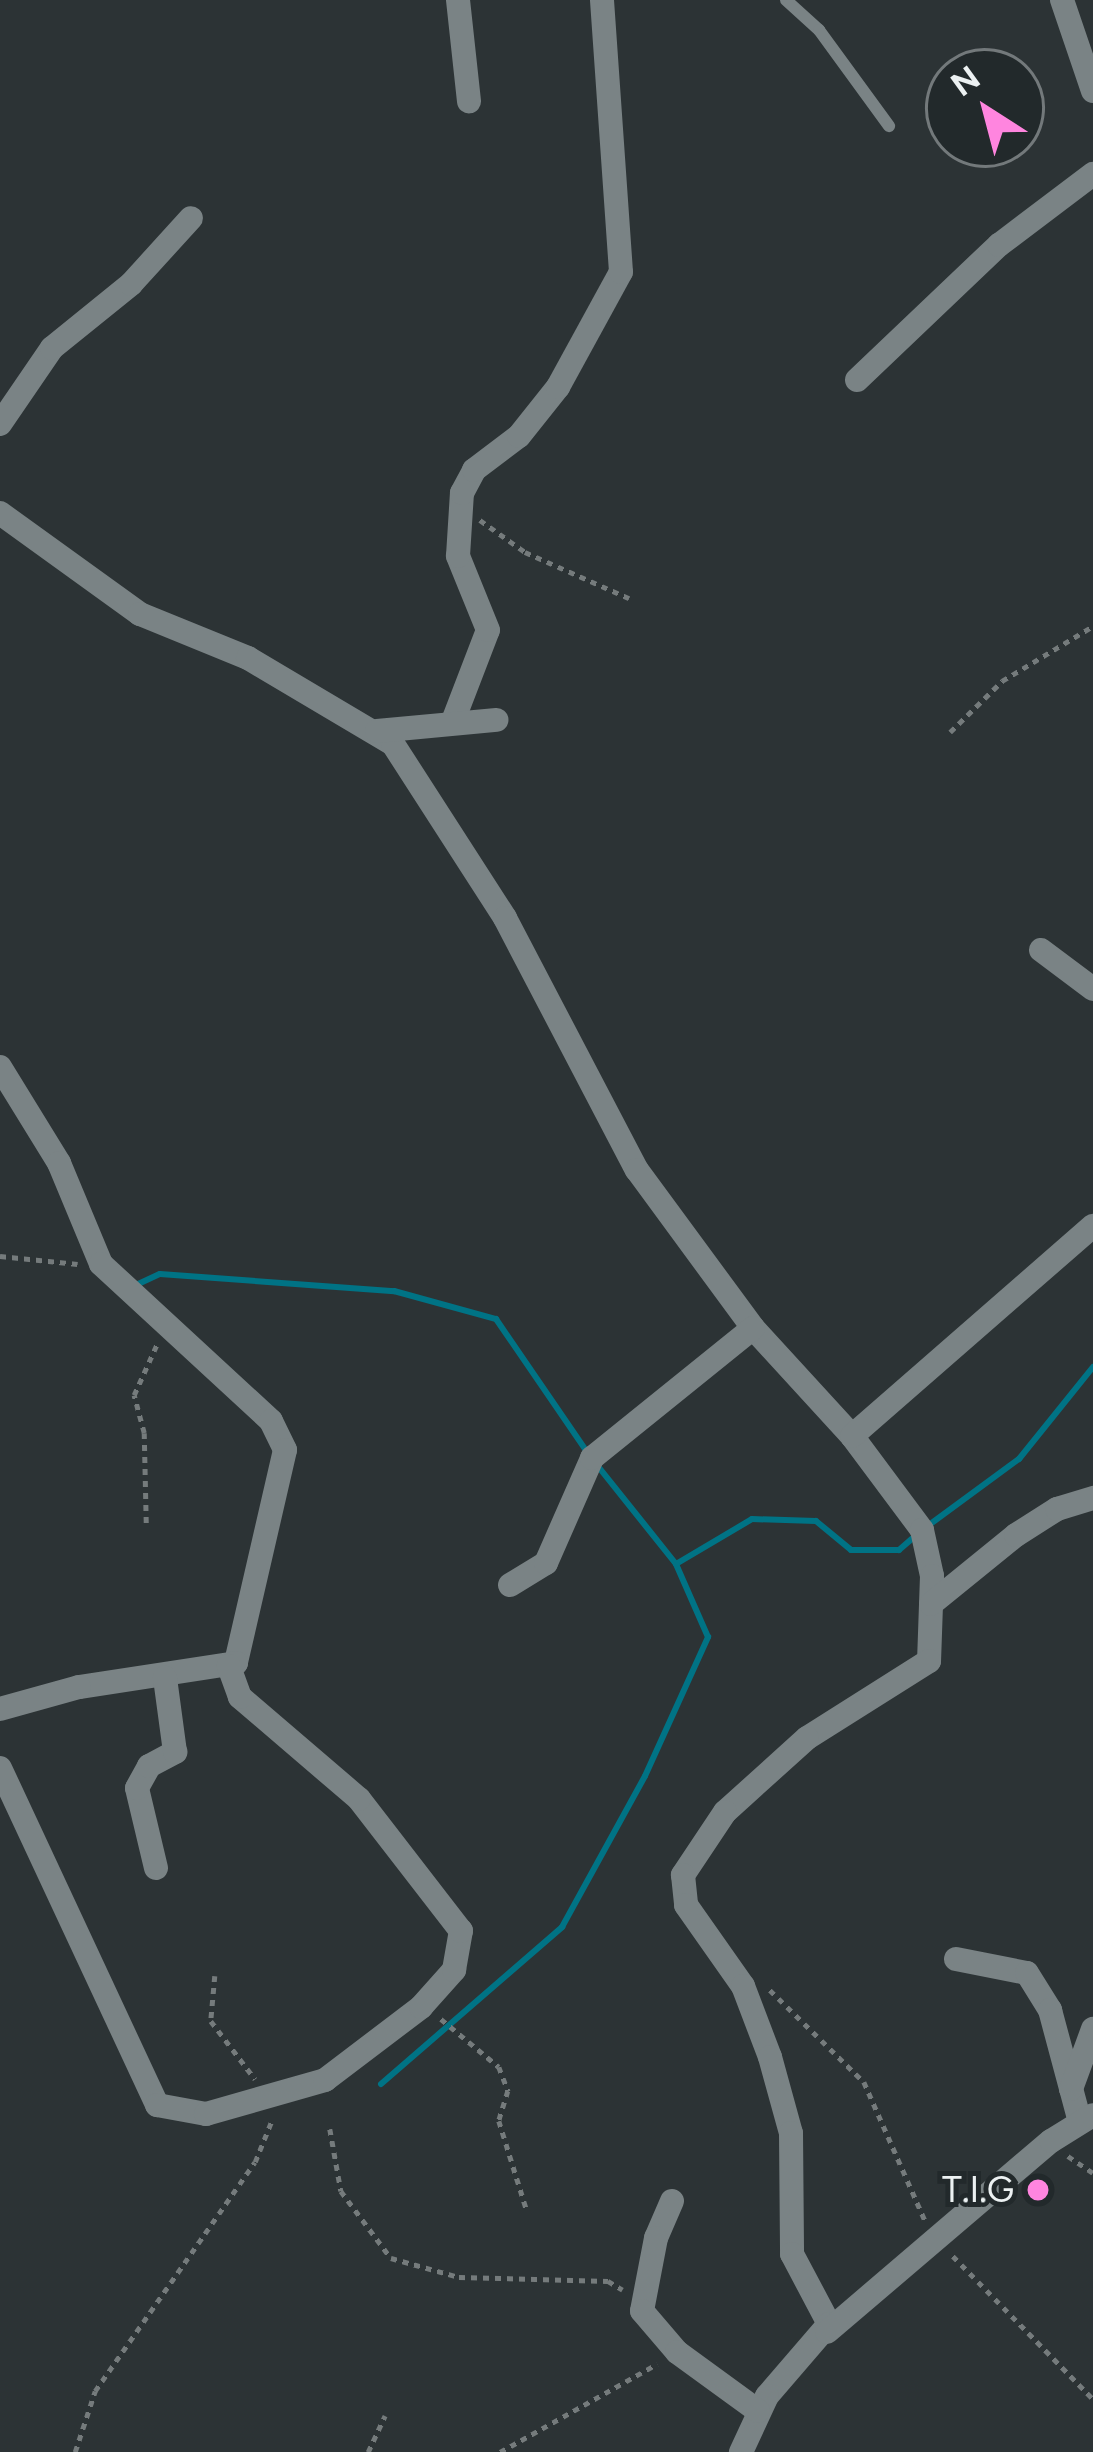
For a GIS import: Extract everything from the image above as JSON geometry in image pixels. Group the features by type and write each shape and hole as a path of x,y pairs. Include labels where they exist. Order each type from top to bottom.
{"street":[{"path":"458,0 469,101"},
{"path":"453,721 488,630 458,556 461,506 475,470 519,436 558,387 621,272 602,0"},
{"path":"1062,0 1093,91"},
{"path":"857,380 999,245 1093,174"},
{"path":"0,424 52,348 131,284 191,218"},
{"path":"0,513 140,614 248,658 377,731 412,767 505,918 637,1170 754,1328 852,1436 922,1530 931,1604 929,1661 920,1673 807,1738 725,1812 683,1875 686,1905 742,1987 776,2076 790,2133 788,2233 827,2332"},
{"path":"377,731 496,720"},
{"path":"1041,950 1093,989"},
{"path":"0,1067 37,1120 101,1264 272,1421 285,1450 244,1648 229,1666 80,1687 0,1709"},
{"path":"852,1436 1093,1226"},
{"path":"510,1585 546,1563 592,1458 754,1328"},
{"path":"931,1604 1030,1526 1093,1498"},
{"path":"0,1768 157,2105 206,2114 325,2080 421,2006 454,1970 461,1931 358,1798 240,1697 229,1666"},
{"path":"156,1868 137,1788 149,1766 175,1752 165,1678"},
{"path":"741,2452 758,2411 827,2332 1051,2141 1087,2119 1071,2089 1050,2010 1027,1973 956,1959"},
{"path":"1071,2089 1093,2029"},
{"path":"672,2201 656,2238 642,2311 677,2352 758,2411"}],"lane":[{"path":"787,0 819,30 889,126"}],"path":[{"path":"461,506 525,553 628,598"},
{"path":"950,732 1002,681 1093,626"},
{"path":"0,1256 101,1264"},
{"path":"146,1523 144,1432 134,1395 165,1322"},
{"path":"75,2452 95,2391 268,2140 266,2097 211,2021 215,1976"},
{"path":"764,1985 864,2082 933,2240 998,2295 1093,2399"},
{"path":"421,2006 470,2036 499,2068 508,2091 499,2121 527,2210"},
{"path":"330,2128 341,2191 391,2258 458,2277 608,2281 642,2311"},
{"path":"1051,2141 1093,2173"},
{"path":"500,2452 677,2352"},
{"path":"368,2452 385,2416"}],"waterway":[{"path":"136,1285 160,1274 394,1291 496,1319 589,1455"},
{"path":"929,1525 1019,1459 1093,1367"},
{"path":"381,2084 562,1927 645,1776 708,1637 676,1564 597,1465"},
{"path":"676,1564 752,1519 816,1521 851,1550 899,1550 914,1537"}],"place":[{"name":"T.I.G","path":"1038,2190"}]}
